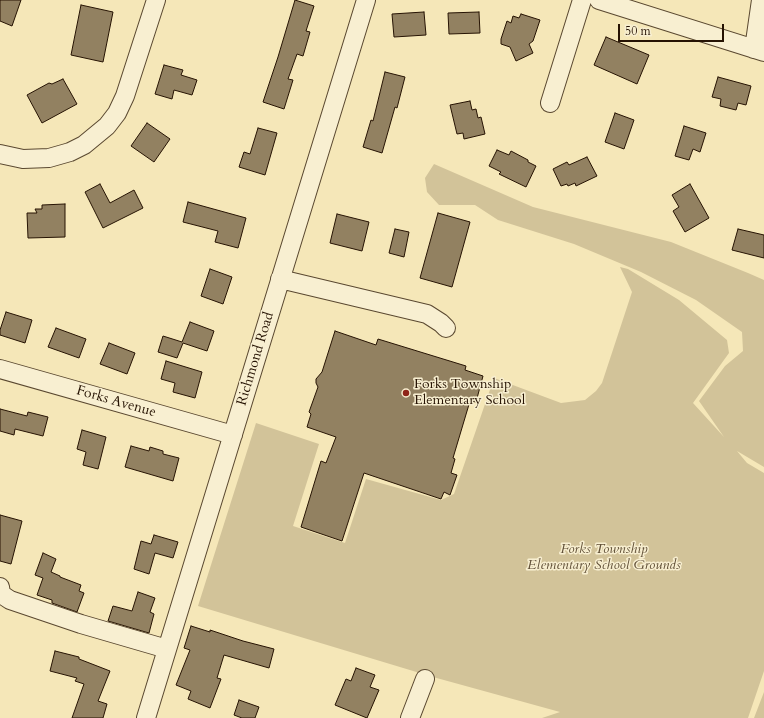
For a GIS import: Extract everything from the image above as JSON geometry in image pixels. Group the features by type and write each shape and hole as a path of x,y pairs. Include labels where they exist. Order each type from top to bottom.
{"street":[{"path":"0,154 23,159 49,158 70,152 84,145 106,126 117,113 125,96 156,0"},
{"name":"Richmond Road","path":"146,718 366,0"},
{"path":"550,103 582,0"},
{"path":"600,0 759,50 761,0"},
{"path":"280,279 427,314 446,328"},
{"name":"Forks Avenue","path":"0,369 233,435"},
{"path":"0,587 1,594 10,600 81,624 167,649"},
{"path":"410,718 425,679"}],"green space":[{"name":"Forks Township Elementary School Grounds","path":"434,164 533,207 671,242 764,280 764,467 737,451 747,463 764,473 764,671 748,718 542,718 560,712 433,677 198,606 256,423 319,444 293,526 345,543 366,479 441,500 454,494 494,378 561,403 585,400 596,391 602,383 632,292 620,267 628,269 679,300 727,340 729,353 693,403 724,437 699,401 725,366 743,351 742,332 696,300 641,272 574,244 498,220 475,205 439,205 427,192 425,178"},
{"path":"764,692 764,718 754,718"}],"building":[{"path":"0,0 21,0 12,26 0,21"},
{"path":"295,0 314,6 306,31 310,32 303,56 297,54 288,79 293,80 284,109 263,102"},
{"path":"81,5 113,12 103,62 71,55"},
{"path":"424,12 426,35 394,37 392,14"},
{"path":"479,12 480,33 449,34 448,13"},
{"path":"521,14 540,20 533,41 529,44 533,53 516,61 510,47 501,44 501,39 507,21 511,23 513,16 519,18"},
{"path":"606,37 649,55 637,84 594,65"},
{"path":"164,65 183,70 181,75 197,80 192,95 174,90 172,99 155,94"},
{"path":"385,72 405,77 397,108 395,107 382,153 363,147 371,120 373,121"},
{"path":"718,77 751,86 746,105 738,103 736,110 720,106 721,99 712,97"},
{"path":"63,79 77,104 42,123 27,95 49,83 52,84"},
{"path":"470,101 472,110 476,109 478,118 481,117 485,134 464,139 463,133 457,134 450,105"},
{"path":"615,113 634,120 624,149 605,142"},
{"path":"147,123 170,139 154,162 131,146"},
{"path":"684,126 706,133 700,152 693,149 689,160 675,156"},
{"path":"258,128 277,133 265,175 239,167 244,152 250,154"},
{"path":"497,150 509,155 511,151 536,166 526,187 499,174 501,172 489,166"},
{"path":"587,157 597,176 576,186 575,183 568,186 567,184 561,186 553,169 567,162 569,165"},
{"path":"100,184 110,203 134,190 143,208 103,228 85,192"},
{"path":"690,184 709,218 685,232 673,211 679,207 672,195"},
{"path":"188,202 246,218 238,248 215,242 218,231 183,222"},
{"path":"65,204 65,237 28,238 27,213 37,213 35,209 42,209 42,205"},
{"path":"438,213 470,222 452,287 420,278"},
{"path":"337,214 369,222 362,251 330,243"},
{"path":"395,229 409,232 404,257 389,253"},
{"path":"738,229 764,235 764,258 732,250"},
{"path":"210,269 232,277 223,304 201,296"},
{"path":"6,312 32,320 25,343 0,335 0,330"},
{"path":"190,322 214,331 207,351 183,343 177,358 158,352 163,336 182,342"},
{"path":"56,328 86,339 79,358 48,347"},
{"path":"335,331 376,345 378,339 466,366 465,370 483,376 476,402 470,401 453,458 455,459 451,473 457,475 450,495 444,492 441,499 364,473 342,541 301,527 321,461 326,463 336,437 307,427 311,414 309,412 318,387 316,379 322,372"},
{"path":"109,343 135,353 127,374 100,364"},
{"path":"166,361 202,372 195,398 173,392 175,383 161,379"},
{"path":"0,409 27,416 28,412 48,417 43,436 15,429 14,435 0,431"},
{"path":"82,430 106,437 98,469 83,465 86,452 77,449"},
{"path":"131,446 149,451 150,447 163,451 163,454 179,458 173,481 125,467"},
{"path":"0,515 22,521 11,564 0,561"},
{"path":"154,535 178,542 173,558 155,553 149,574 134,569 141,541 151,544"},
{"path":"43,553 56,559 51,572 81,585 79,591 84,593 77,612 52,603 52,600 37,595 43,578 35,575"},
{"path":"138,592 155,598 150,612 154,614 149,633 108,621 113,606 132,611"},
{"path":"191,626 210,632 210,630 274,649 269,668 224,655 217,678 221,679 210,708 188,699 191,691 176,685 190,650 184,648"},
{"path":"55,651 79,657 79,659 110,671 98,701 107,704 103,718 72,718 84,684 75,681 77,678 50,671"},
{"path":"356,668 375,675 370,687 379,690 367,718 335,705 346,679 351,681"},
{"path":"239,700 259,707 255,718 242,718 234,715"}],"place":[{"name":"Forks Township Elementary School","path":"406,393"}]}
